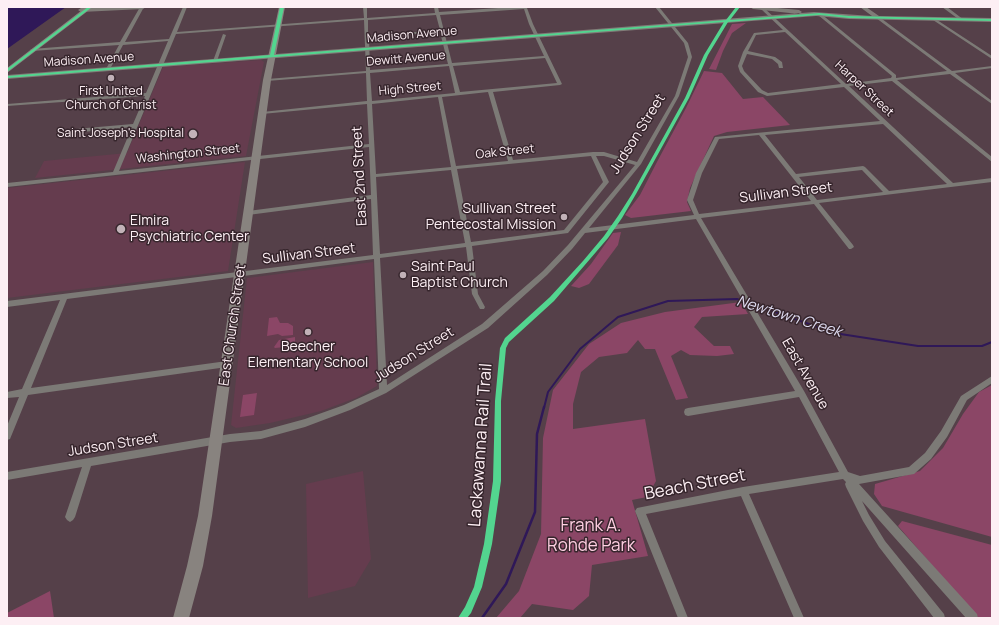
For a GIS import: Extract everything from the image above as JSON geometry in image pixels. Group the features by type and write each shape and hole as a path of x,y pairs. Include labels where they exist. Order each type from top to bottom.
{"main road":[{"path":"7,71 86,9 142,7"},
{"name":"East Church Street","path":"181,618 195,566 217,441 262,113 267,80 282,7"},
{"path":"753,7 849,17 992,20"},
{"path":"863,7 877,17"},
{"name":"Madison Avenue","path":"7,77 819,14"}],"street":[{"path":"108,69 142,7"},
{"path":"116,172 134,125 185,7"},
{"name":"East 2nd Street","path":"365,7 383,391"},
{"path":"436,7 458,94"},
{"path":"525,7 547,57"},
{"path":"174,33 529,7"},
{"path":"657,7 672,26"},
{"path":"944,7 962,20"},
{"name":"Harper Street","path":"762,8 952,185"},
{"path":"819,14 894,76 893,80 992,160"},
{"path":"877,17 992,103"},
{"path":"934,19 992,58"},
{"name":"Judson Street","path":"7,476 230,438 261,435 305,423 347,408 383,391 485,326 545,274 583,231 638,164 677,96 690,57 686,43 672,26"},
{"path":"367,37 442,31"},
{"path":"785,31 756,34 745,52 740,66 740,68 760,92 767,95 992,67"},
{"path":"214,61 224,35"},
{"path":"32,50 171,40"},
{"path":"745,52 773,58 780,63 781,67"},
{"name":"Dewitt Avenue","path":"267,80 547,57"},
{"name":"High Street","path":"262,113 560,84 547,57"},
{"path":"490,91 511,162"},
{"path":"7,105 148,94"},
{"path":"440,96 468,244 475,294 482,307"},
{"path":"761,134 884,122"},
{"path":"63,132 134,125"},
{"path":"761,134 851,247"},
{"name":"East Avenue","path":"761,134 717,138 706,159 690,200 801,393 845,475 866,518 882,544 940,618"},
{"name":"Washington Street","path":"7,185 371,145"},
{"name":"Oak Street","path":"373,176 593,154 604,154 638,164"},
{"name":"Sullivan Street","path":"7,304 566,232 606,182 593,154"},
{"path":"795,176 863,168 888,193"},
{"name":"Sullivan Street","path":"583,231 992,180"},
{"path":"248,213 373,197"},
{"path":"7,436 65,296"},
{"path":"7,395 227,364"},
{"path":"845,475 860,480 911,470 928,456 944,434 964,398 992,379"},
{"path":"688,412 801,393"},
{"path":"70,517 88,463"},
{"name":"East Avenue","path":"845,475 973,618"},
{"name":"Beach Street","path":"683,618 640,511 743,491 845,475"},
{"path":"743,491 799,618"}],"shaded area":[{"path":"7,7 66,7 7,49"},
{"name":"Saint Joseph's Hospital","path":"261,60 264,62 246,156 35,178 44,161 127,153 163,67"},
{"name":"Elmira Psychiatric Center","path":"245,162 228,271 7,298 7,188"},
{"name":"Beecher Elementary School","path":"373,262 377,386 356,398 321,411 270,423 236,428 231,425 247,278"},
{"path":"363,471 371,559 355,586 308,598 306,484"}],"green space":[{"path":"746,23 732,33 716,70 709,69 732,24"},
{"path":"704,71 722,73 743,99 763,97 790,125 727,132 714,136 690,188 687,202 691,211 631,218 625,215 640,195"},
{"path":"621,232 618,245 589,284 579,288 571,286 591,264 613,233"},
{"name":"Frank A. Rohde Park","path":"741,302 748,314 702,317 694,327 714,346 730,346 734,354 717,356 690,355 681,350 671,356 688,398 676,400 655,349 645,349 638,340 627,353 599,357 581,372 573,404 573,429 645,419 656,481 647,497 632,500 648,556 592,565 589,596 573,610 532,604 520,618 496,618 519,591 541,534 543,438 553,390 589,344 621,323 665,312"},
{"path":"277,317 280,323 288,323 293,326 293,335 282,336 278,334 267,336 269,318"},
{"path":"295,337 295,346 274,347 279,340"},
{"path":"992,385 992,537 882,506 874,494 875,484 920,471 943,448 963,414 979,392"},
{"path":"257,393 254,415 240,417 243,395"},
{"path":"902,521 992,545 992,618 978,618 898,526"},
{"path":"50,591 54,618 7,618 7,613"}],"waterway":[{"name":"Newtown Creek","path":"544,408 548,392 580,349 618,317 668,301 737,299 746,302"},
{"name":"Newtown Creek","path":"750,303 834,333 918,346 982,346 992,342"},
{"name":"Newtown Creek","path":"482,618 506,584 535,512 537,434 544,407"}],"cycle path":[{"path":"7,71 90,7"},
{"path":"272,57 282,7"},
{"name":"Lackawanna Rail Trail","path":"462,618 468,610 478,587 488,544 497,481 498,401 503,348 507,340 552,299 606,237 620,217 687,98 706,55 723,26 738,7"},
{"path":"7,77 819,14 849,17 992,20"}],"place":[{"name":"First United Church of Christ","path":"111,78"},
{"name":"Saint Joseph's Hospital","path":"193,134"},
{"name":"Sullivan Street Pentecostal Mission","path":"564,217"},
{"name":"Elmira Psychiatric Center","path":"121,229"},
{"name":"Saint Paul Baptist Church","path":"403,275"},
{"name":"Beecher Elementary School","path":"308,332"}]}
